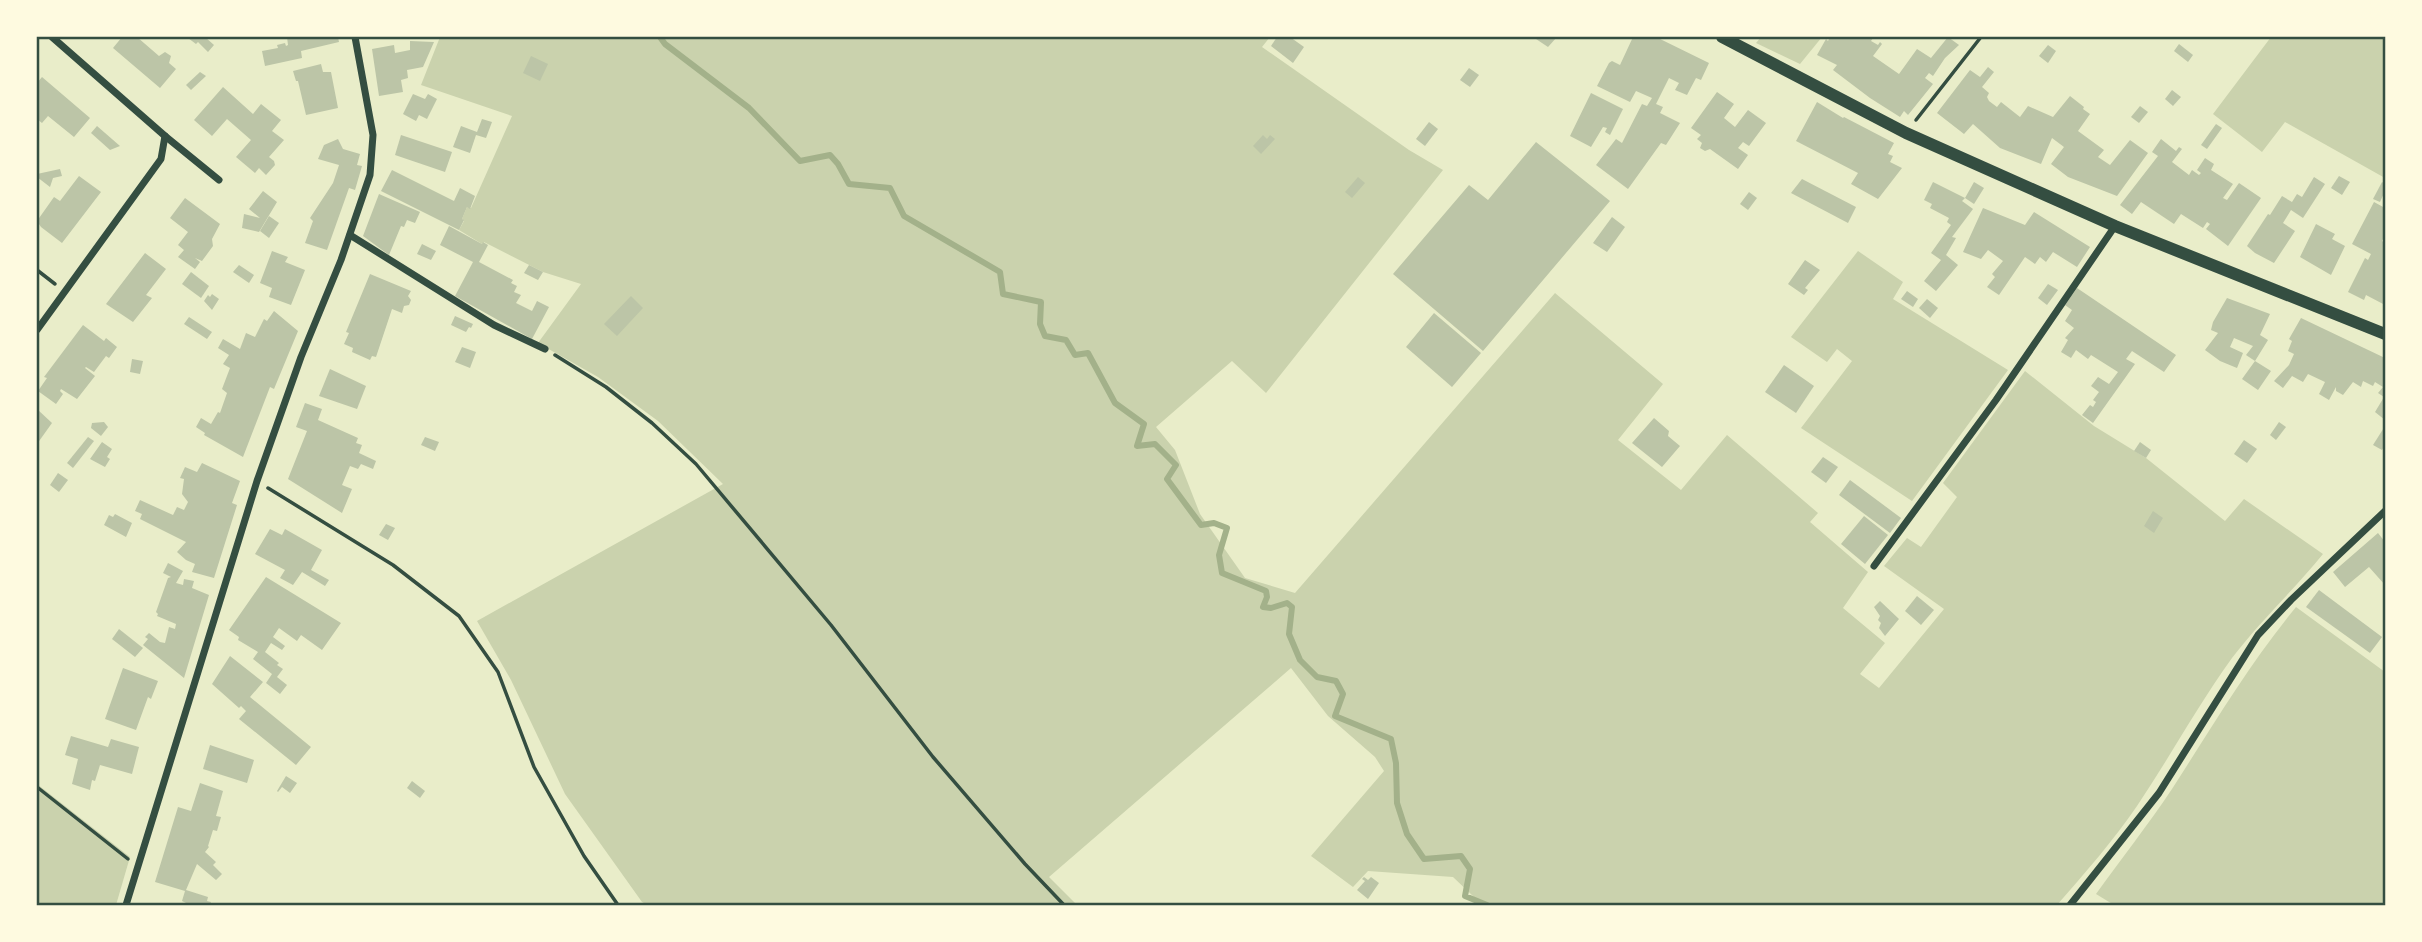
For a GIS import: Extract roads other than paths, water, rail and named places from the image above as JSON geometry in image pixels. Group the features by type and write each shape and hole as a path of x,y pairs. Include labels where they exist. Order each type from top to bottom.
{"street":[{"path":"52,37 219,180"},
{"path":"126,905 257,481 370,175 373,135 355,37"},
{"path":"1722,37 1906,133 2115,226 2385,334"},
{"path":"37,330 161,159 165,136"},
{"path":"1874,566 1996,400 2115,226"},
{"path":"350,235 494,325 545,349"},
{"path":"2070,905 2158,793 2258,635 2385,511"}],"waterway":[{"path":"660,37 665,44 749,108 800,161 830,155 849,184 890,188 904,216 1000,272 1003,294 1041,302 1040,324 1045,336 1066,340 1075,355 1088,353 1115,403 1144,424 1137,446 1155,444 1176,465 1167,479 1201,525 1214,523 1227,528 1219,555 1222,573 1266,591 1263,607 1271,608 1287,603 1292,607 1289,634 1300,660 1317,677 1336,681 1343,694 1335,716 1391,739 1396,763 1397,803 1407,834 1424,859 1461,856 1470,869 1465,896 1487,905"}]}
